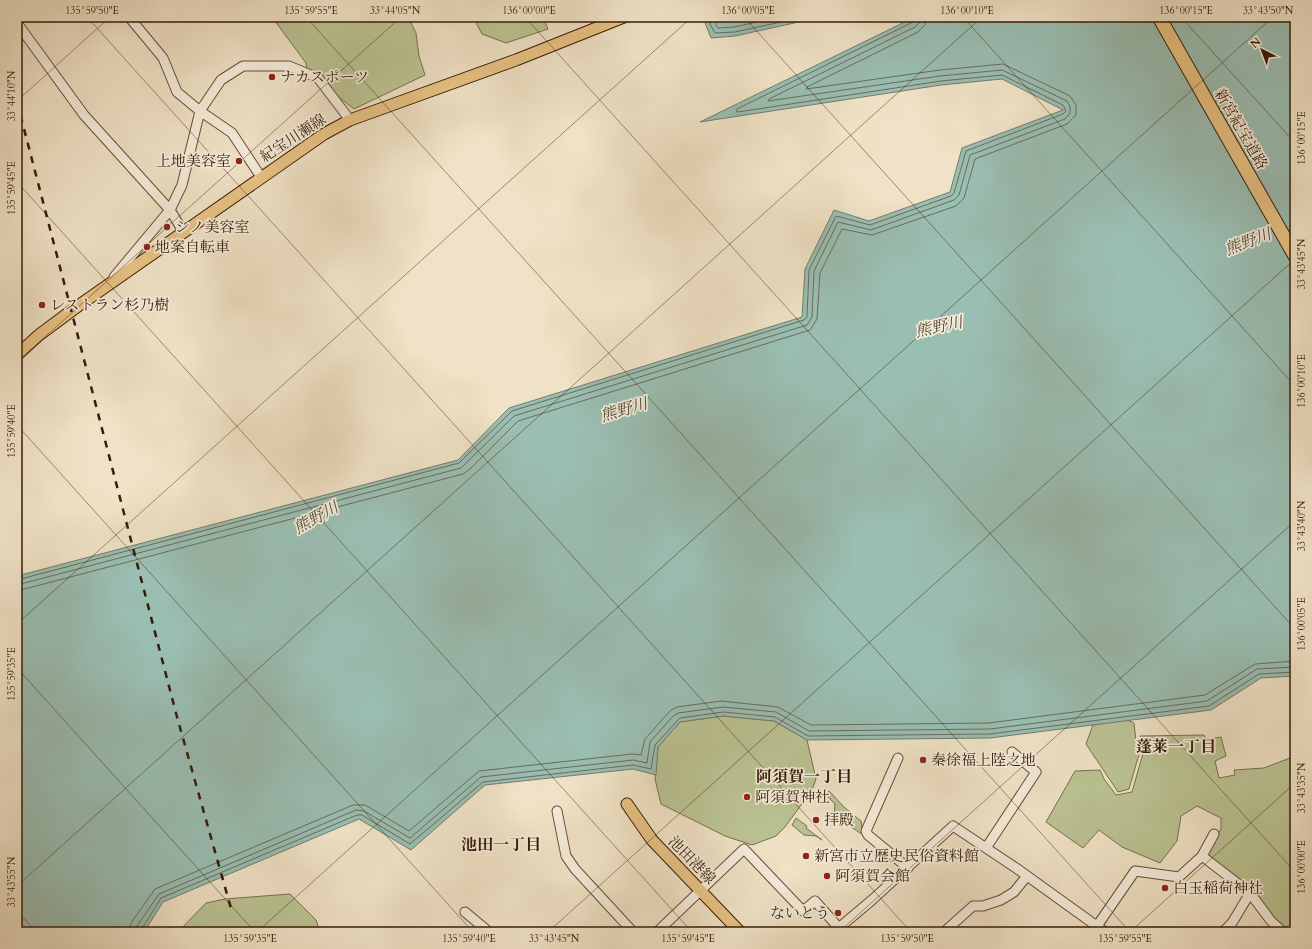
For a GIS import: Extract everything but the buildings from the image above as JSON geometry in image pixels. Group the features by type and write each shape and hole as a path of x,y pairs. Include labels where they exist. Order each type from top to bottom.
{"highway":[{"name":"新宮紀宝道路","path":"1159,17 1295,256"},
{"name":"新宮紀宝道路","path":"1168,17 1295,240"}],"main road":[{"name":"紀宝川瀬線","path":"17,355 39,335 183,231 324,134 350,120 516,60 624,17"},
{"name":"池田港線","path":"627,804 652,840 740,932"}],"street":[{"path":"129,17 163,58 177,92 200,111 232,133 261,177"},
{"path":"17,23 84,115 170,210 183,231"},
{"path":"104,289 170,210 182,185 200,111 221,80 243,66 288,66 318,78 350,120"},
{"path":"986,848 1036,772 1012,752"},
{"path":"898,758 866,831 868,835 908,868"},
{"path":"557,811 566,856 575,869 633,932"},
{"path":"656,932 744,848 803,911 815,901 837,930 908,868 953,826 1027,876 1104,932"},
{"path":"1097,926 1135,871 1179,877 1202,856 1214,834"},
{"path":"1202,856 1250,893 1271,921 1283,932"},
{"path":"944,932 973,906 983,906 1001,900 1014,892 1027,876"},
{"path":"1223,932 1232,923 1250,893"},
{"path":"465,912 489,932"}],"green space":[{"path":"272,17 408,17 416,33 419,56 425,75 354,109 322,84 308,76 306,63"},
{"path":"473,17 554,17 545,22 548,29 506,43 482,34"},
{"name":"阿須賀神社","path":"723,716 774,721 807,740 816,779 812,790 785,827 776,836 752,845 725,836 661,804 655,779 658,747 680,722"},
{"path":"1127,720 1134,723 1136,741 1140,751 1129,789 1118,792 1086,744 1093,725"},
{"path":"1204,735 1206,740 1221,737 1226,756 1215,761 1219,778 1235,775 1234,770 1264,768 1295,756 1295,932 1287,932 1206,855 1221,829 1221,818 1197,806 1181,816 1177,841 1160,863 1122,847 1099,830 1083,848 1046,822 1075,771 1100,770 1104,779 1116,795 1132,792 1144,750 1140,736"},
{"path":"829,791 844,807 861,821 863,833 860,833 834,815 835,804 827,796"},
{"path":"796,818 822,840 816,836 804,835 792,825"},
{"path":"290,894 316,920 320,932 178,932 206,903 225,899"}],"water":[{"path":"723,17 858,17 833,21 817,18 735,36 711,38 704,20"},
{"name":"熊野川","path":"915,17 1295,17 1295,676 1261,678 1211,710 990,738 807,740 774,721 723,716 680,722 658,747 656,775 633,769 485,785 411,850 359,819 163,902 144,932 17,932 17,576 458,460 509,408 802,317 805,269 834,210 869,221 950,192 962,148 1063,110 1002,79 941,85 700,122"}],"railway":[{"path":"17,102 177,717 232,912"}],"place":[{"name":"ナカスポーツ","path":"272,77"},
{"name":"上地美容室","path":"239,161"},
{"name":"シノ美容室","path":"167,227"},
{"name":"地案自転車","path":"147,247"},
{"name":"レストラン杉乃樹","path":"42,305"},
{"name":"秦徐福上陸之地","path":"923,760"},
{"name":"阿須賀神社","path":"747,797"},
{"name":"拝殿","path":"816,820"},
{"name":"新宮市立歴史民俗資料館","path":"806,856"},
{"name":"阿須賀会館","path":"827,876"},
{"name":"白玉稲荷神社","path":"1165,888"},
{"name":"ないとう","path":"838,913"}],"district":[{"name":"蓬莱一丁目","path":"1176,747"},
{"name":"阿須賀一丁目","path":"804,777"},
{"name":"池田一丁目","path":"501,845"}]}
